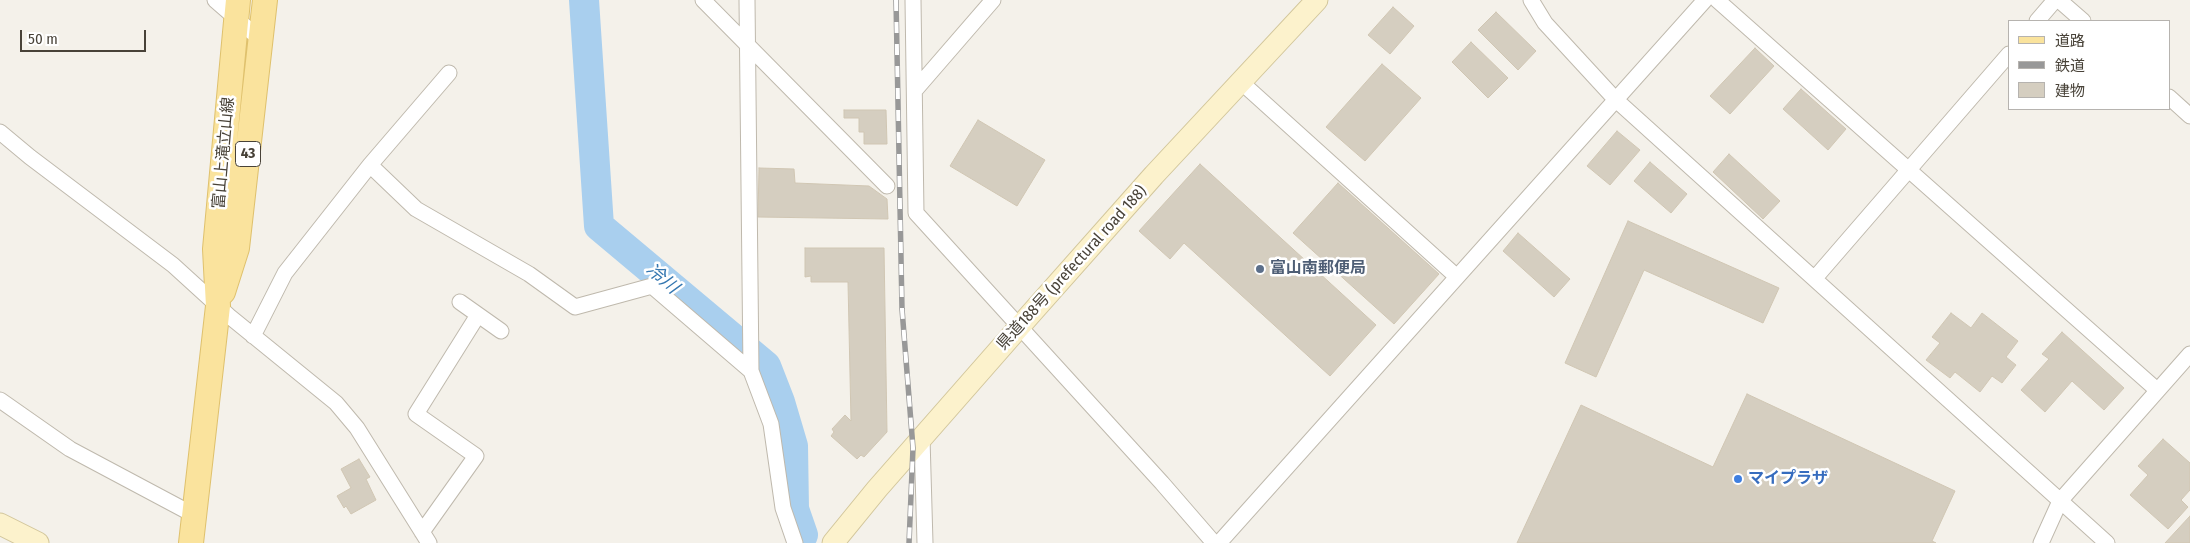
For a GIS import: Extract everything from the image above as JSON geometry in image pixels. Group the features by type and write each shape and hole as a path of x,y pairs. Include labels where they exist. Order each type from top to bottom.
{"main road":[{"name":"富山上滝立山線","path":"218,306 238,248 266,0"},
{"name":"県道188号 (prefectural road 188)","path":"833,543 877,489 1154,175 1317,0"},
{"name":"富山上滝立山線","path":"191,543 218,306 215,249 237,9"},
{"path":"0,524 38,543"}],"street":[{"path":"215,0 237,9 262,40"},
{"path":"703,0 887,186"},
{"path":"747,0 751,371 771,424 783,508 795,543"},
{"path":"913,0 916,89 916,213 1214,543"},
{"path":"916,89 993,0"},
{"path":"1531,0 1545,23 1615,99 2107,543"},
{"path":"1220,543 1705,0"},
{"path":"1717,0 2157,390"},
{"path":"2038,20 2057,0 2082,20"},
{"path":"1815,278 2008,55"},
{"path":"253,336 285,273 370,165 449,73"},
{"path":"1241,82 1457,277"},
{"path":"2170,98 2190,116"},
{"path":"0,132 30,157 173,265 253,336 336,403 357,428 426,538 476,456 416,414 478,315"},
{"path":"370,165 416,209 528,274 574,306 652,286 751,371"},
{"path":"460,302 501,331"},
{"path":"2041,543 2060,501 2190,354"},
{"path":"0,400 70,449 194,514"},
{"path":"922,438 925,543"}],"building":[{"path":"1393,7 1414,26 1390,54 1368,35"},
{"path":"1496,12 1536,51 1518,70 1478,30"},
{"path":"1471,42 1508,78 1488,98 1452,62"},
{"path":"1755,48 1774,66 1730,114 1710,96"},
{"path":"1382,64 1421,98 1365,161 1326,127"},
{"path":"1801,89 1846,129 1828,150 1783,109"},
{"path":"844,110 886,110 887,144 864,144 864,132 859,132 859,118 844,118"},
{"path":"978,120 1045,160 1017,206 950,166"},
{"path":"1617,131 1640,150 1610,185 1587,166"},
{"path":"1729,154 1780,201 1763,219 1713,172"},
{"path":"1650,162 1687,194 1671,213 1634,181"},
{"path":"1200,164 1376,325 1330,376 1184,243 1170,259 1139,231"},
{"path":"759,168 794,169 795,183 869,186 887,199 888,219 758,217"},
{"path":"1338,183 1439,274 1394,324 1293,233"},
{"path":"1628,221 1779,288 1763,323 1644,270 1596,377 1565,363"},
{"path":"1518,233 1570,279 1554,297 1503,251"},
{"path":"805,248 884,248 887,432 864,457 861,455 857,459 831,436 834,432 832,429 845,415 851,421 848,282 811,282 811,276 805,277"},
{"path":"1951,313 1971,328 1982,313 2018,341 2006,357 2016,365 2002,383 1992,376 1980,392 1955,372 1950,378 1926,360 1940,343 1932,337"},
{"path":"2062,332 2124,388 2104,410 2072,381 2045,412 2021,390 2049,359 2042,354"},
{"name":"マイプラザ","path":"1747,394 1955,491 1932,541 1936,543 1517,543 1581,405 1713,467"},
{"path":"2163,439 2190,463 2190,490 2181,500 2188,507 2168,529 2130,495 2148,475 2138,466"},
{"path":"359,459 370,477 366,479 376,500 351,514 346,506 344,508 337,496 351,488 341,469"},
{"path":"2190,516 2190,543 2165,543"}],"waterway":[{"name":"冷川","path":"584,0 599,226 766,366 780,402 793,446 794,509 803,535"}],"railway":[{"path":"896,0 902,309 913,448 909,543"}],"place":[{"name":"富山南郵便局","path":"1260,269"},
{"name":"マイプラザ","path":"1738,479"}]}
